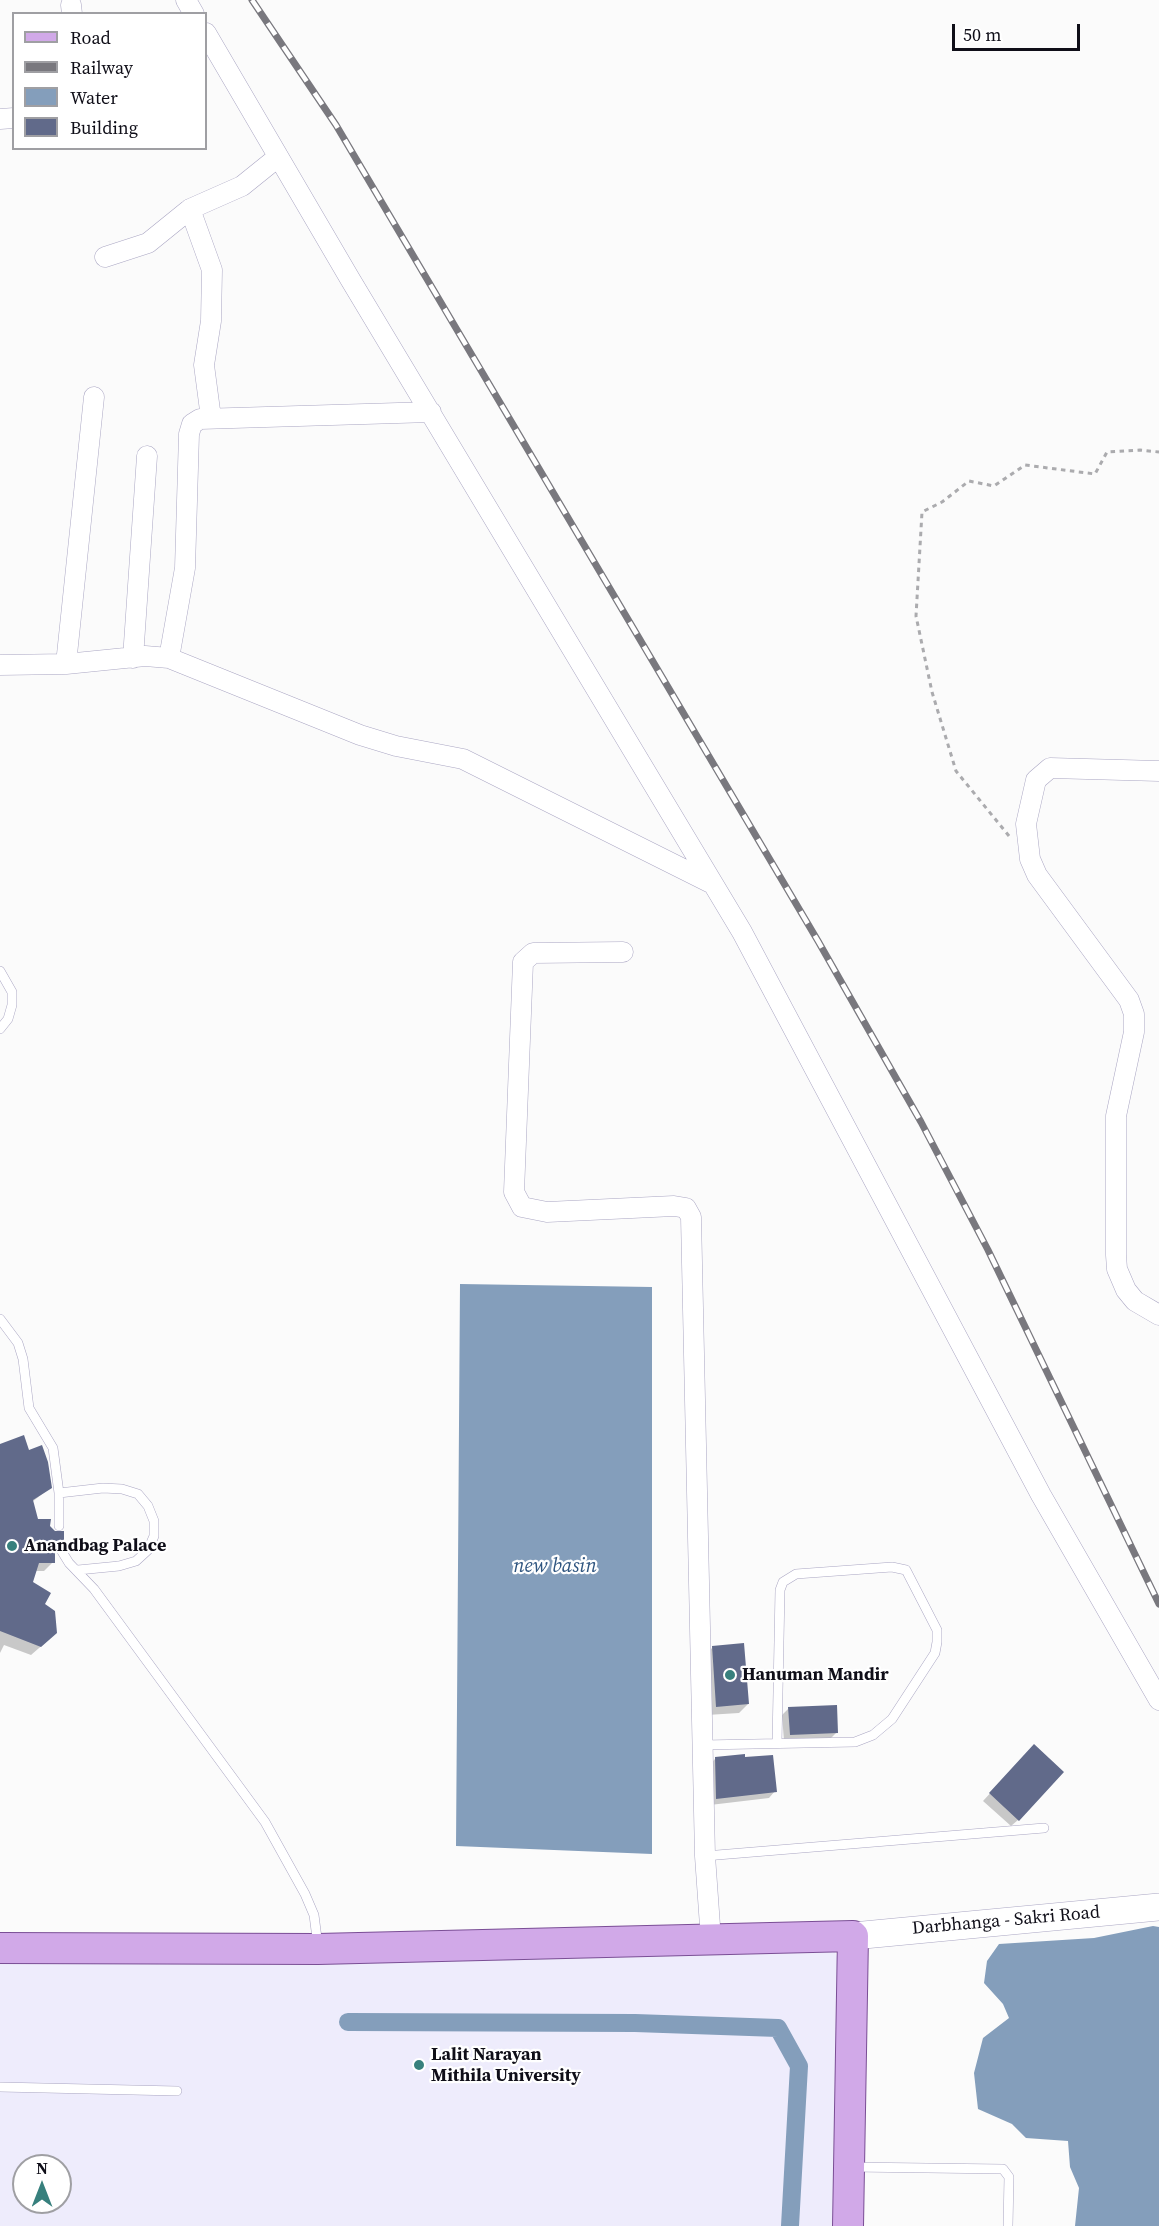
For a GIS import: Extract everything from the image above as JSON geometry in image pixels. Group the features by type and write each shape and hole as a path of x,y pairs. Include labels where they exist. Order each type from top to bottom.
{"main road":[{"name":"Darbhanga - Sakri Road","path":"853,1936 1159,1907"},
{"path":"0,1948 318,1949 853,1936 848,2226"}],"street":[{"path":"207,35 742,932 1041,1495 1159,1700"},
{"path":"105,257 148,243 190,209 242,186 278,157"},
{"path":"190,209 212,270 211,321 204,365 211,418"},
{"path":"66,664 94,398"},
{"path":"169,658 185,568 189,434 192,424 200,419 211,418 431,412"},
{"path":"133,658 147,456"},
{"path":"0,665 169,658 360,735 396,746 463,759 711,883"},
{"path":"1159,771 1050,768 1036,780 1026,825 1030,859 1038,875 1129,1000 1134,1014 1134,1032 1116,1116 1117,1269 1126,1290 1134,1301 1159,1315"},
{"path":"623,952 533,953 523,962 514,1192 522,1207 548,1212 674,1206 686,1208 691,1217 705,1856 711,1940"}],"lane":[{"path":"0,971 12,992 12,1005 8,1019 0,1029"},
{"path":"0,1318 18,1343 23,1359 28,1408 53,1448 59,1493 59,1526"},
{"path":"59,1493 103,1488 122,1489 138,1494 148,1506 154,1521 154,1536 148,1550 136,1561 119,1566 78,1570"},
{"path":"61,1550 265,1822 305,1894 314,1915 318,1949"},
{"path":"703,1745 855,1742 873,1735 892,1719 934,1653 937,1642 937,1630 906,1570 892,1567 796,1574 783,1582 780,1590 777,1743"},
{"path":"705,1856 1044,1828"},
{"path":"0,2087 177,2091"},
{"path":"850,2167 1003,2169 1009,2177 1008,2226"}],"path":[{"path":"1030,859 970,792 956,771 946,741 916,616 922,512 942,502 969,481 994,486 1025,465 1095,474 1107,452 1140,450 1159,452"}],"shaded area":[{"name":"Lalit Narayan Mithila University","path":"832,1946 840,1963 835,2226 0,2226 0,1964 467,1961"}],"water":[{"name":"new basin","path":"460,1284 652,1287 652,1854 456,1846"},
{"path":"1153,1926 1159,1927 1159,2226 1075,2226 1079,2188 1070,2167 1068,2141 1026,2138 1012,2124 978,2109 974,2073 983,2038 1009,2018 1003,2004 984,1983 987,1961 999,1944 1094,1938"}],"building":[{"path":"24,1435 29,1450 42,1445 48,1462 52,1488 33,1500 38,1519 51,1519 50,1526 55,1531 64,1531 64,1544 55,1547 55,1563 39,1563 33,1582 51,1593 45,1604 55,1611 57,1633 41,1647 0,1631 0,1444"},
{"name":"Hanuman Mandir","path":"744,1643 749,1704 716,1707 712,1646"},
{"path":"837,1705 838,1733 790,1735 788,1707"},
{"path":"1034,1744 1064,1772 1019,1821 989,1793"},
{"path":"745,1754 745,1757 773,1755 777,1792 716,1799 715,1757"}],"waterway":[{"path":"348,2022 635,2023 778,2028 799,2066 790,2226"}],"railway":[{"path":"252,0 336,125 818,941 921,1122 988,1250 1159,1604"}],"place":[{"name":"Anandbag Palace","path":"12,1546"},
{"name":"Hanuman Mandir","path":"730,1675"},
{"name":"Lalit Narayan Mithila University","path":"419,2065"}]}
